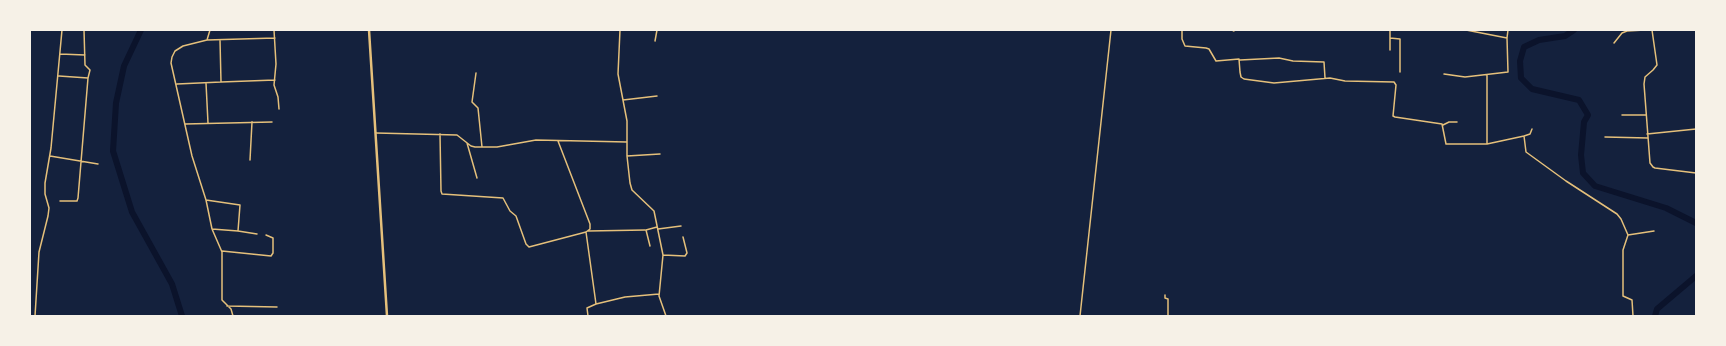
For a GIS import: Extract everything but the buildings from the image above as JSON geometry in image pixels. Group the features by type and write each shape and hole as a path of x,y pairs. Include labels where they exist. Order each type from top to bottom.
{"main road":[{"path":"369,30 387,316"}],"street":[{"path":"35,316 39,252 49,208 45,194 45,183 50,156 59,76 62,30"},
{"path":"60,201 78,200 88,78 90,70 86,66 84,30"},
{"path":"207,40 210,30"},
{"path":"274,30 275,80 279,109"},
{"path":"620,30 618,74 627,121 627,156 632,190 653,210 658,228 663,255 659,294 666,316"},
{"path":"656,41 657,30"},
{"path":"1080,316 1111,30"},
{"path":"1182,30 1182,39 1185,46 1209,49 1216,60 1235,58 1240,60 1267,57 1324,62 1325,78"},
{"path":"1390,30 1390,50"},
{"path":"1466,30 1506,38"},
{"path":"1444,74 1465,77 1509,71 1506,38 1508,30"},
{"path":"1614,43 1622,33 1626,31 1645,30"},
{"path":"1652,30 1657,65 1644,80 1650,163 1653,167 1696,173"},
{"path":"1669,30 1696,30"},
{"path":"233,316 233,312 222,300 222,250 212,228 206,200 192,156 177,84 171,63 172,57 176,50 184,46 207,40 275,38"},
{"path":"1390,38 1400,39 1400,72"},
{"path":"220,40 221,82"},
{"path":"60,54 85,55"},
{"path":"1240,60 1241,77 1244,79 1274,83 1325,78 1345,81 1394,82 1396,85 1392,115 1394,117 1443,125 1449,122 1457,122"},
{"path":"476,73 472,102 478,108 482,147"},
{"path":"1487,75 1487,144"},
{"path":"59,76 88,78"},
{"path":"177,84 275,80"},
{"path":"206,83 208,123"},
{"path":"623,100 657,96"},
{"path":"1622,115 1646,115"},
{"path":"250,160 252,122"},
{"path":"185,124 272,122"},
{"path":"1443,125 1446,144 1487,144 1524,136 1530,134 1532,129"},
{"path":"1647,134 1696,129"},
{"path":"376,133 458,135 475,147 497,147 536,140 628,142"},
{"path":"440,134 441,191 443,195 503,198 510,211 516,216 526,244 529,247 587,232 645,230 681,226"},
{"path":"1524,136 1526,152 1566,181 1617,214 1628,235 1623,250 1623,296 1632,300 1633,316"},
{"path":"1605,137 1648,138"},
{"path":"558,141 590,224 587,232 596,304"},
{"path":"468,143 477,178"},
{"path":"627,156 660,154"},
{"path":"50,156 98,164"},
{"path":"206,200 240,206 238,230"},
{"path":"212,228 238,230 257,234"},
{"path":"645,230 650,246"},
{"path":"1628,235 1654,232"},
{"path":"222,250 271,256 273,253 273,237 266,235"},
{"path":"663,255 685,256 687,253 683,236"},
{"path":"588,316 586,310 596,304 625,298 659,294"},
{"path":"1165,294 1165,298 1168,299 1168,316"},
{"path":"227,306 277,307"}],"waterway":[{"path":"141,30 124,66 116,103 113,151 132,212 172,284 182,316"},
{"path":"1574,30 1565,36 1539,40 1524,47 1520,61 1521,78 1532,89 1579,100 1588,115 1584,122 1581,155 1583,173 1595,186 1666,208 1696,223"},
{"path":"1655,316 1657,309 1696,276"}]}
